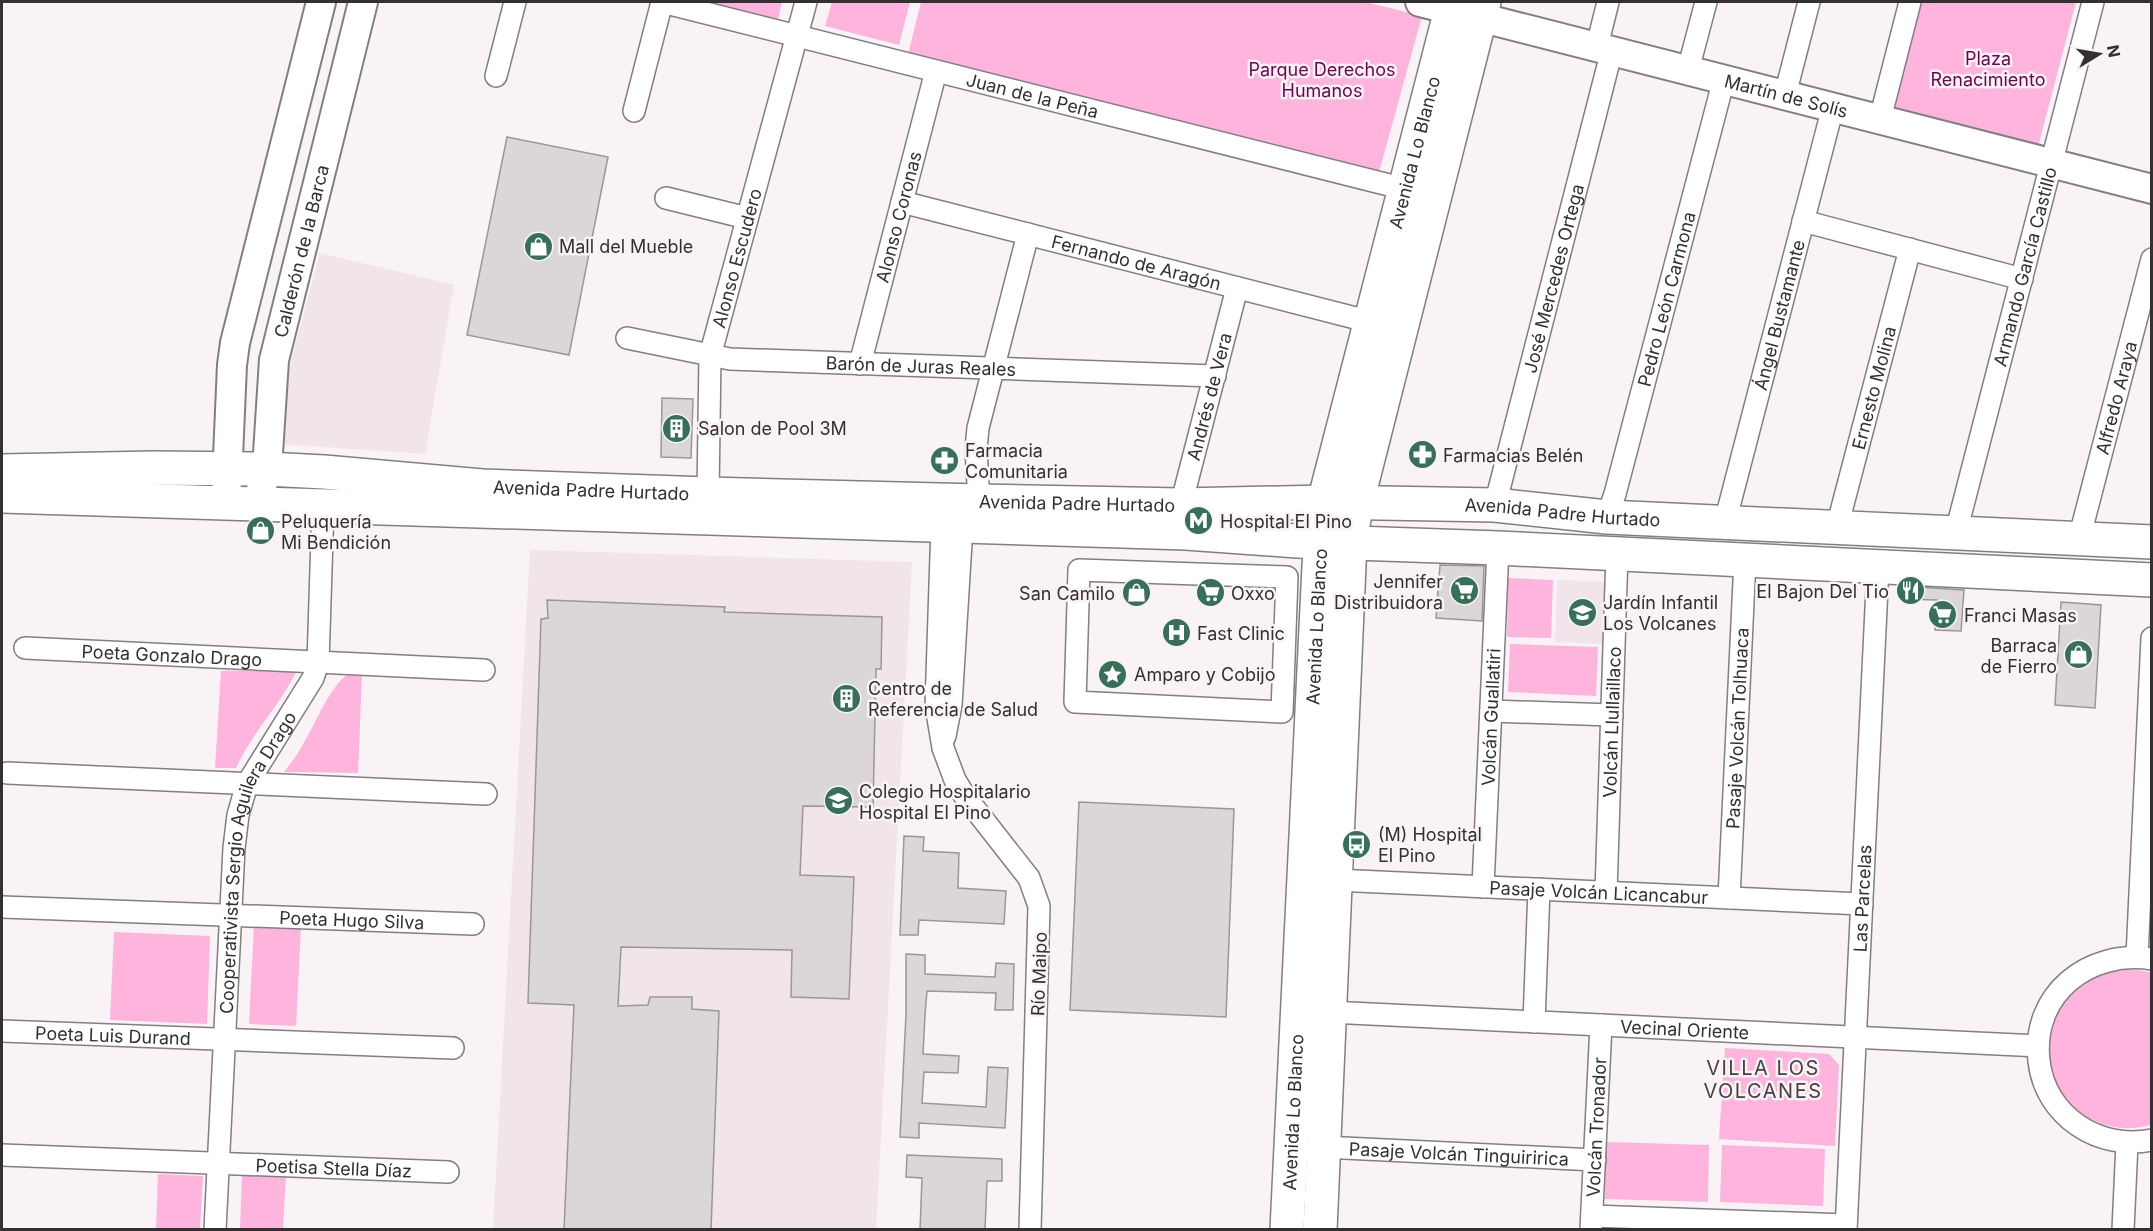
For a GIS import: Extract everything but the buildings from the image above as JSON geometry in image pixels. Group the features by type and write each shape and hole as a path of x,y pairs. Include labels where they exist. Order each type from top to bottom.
{"main road":[{"name":"Avenida Lo Blanco","path":"1320,1230 1335,880 1336,542 1324,502 1405,189 1467,7"},
{"name":"Avenida Lo Blanco","path":"1287,1230 1336,542 1357,502 1467,7"},
{"name":"Avenida Padre Hurtado","path":"2,471 152,468 324,472 712,506 961,518 1336,542 2151,580"},
{"name":"Avenida Padre Hurtado","path":"2,496 323,506 712,506 961,518 1181,504 1357,502 1495,505 1607,517 2151,542"}],"street":[{"path":"242,503 228,469 232,365 240,323 321,2"},
{"name":"Calderón de la Barca","path":"242,503 267,470 273,375 282,330 363,2"},
{"path":"496,76 515,2"},
{"name":"Juan de la Peña","path":"634,111 662,2 1405,189"},
{"name":"Alonso Escudero","path":"712,506 710,356 806,2"},
{"name":"Martín de Solís","path":"1420,2 1467,7 1605,48 2151,189"},
{"name":"José Mercedes Ortega","path":"1495,505 1605,48 1608,2"},
{"path":"1688,70 1706,2"},
{"path":"1785,95 1809,2"},
{"path":"1880,119 1910,2"},
{"name":"Armando García Castillo","path":"1956,532 2093,2"},
{"name":"Alonso Coronas","path":"860,364 936,70"},
{"name":"Pedro León Carmona","path":"1607,517 1724,79"},
{"name":"Ángel Bustamante","path":"1725,522 1833,107"},
{"path":"666,198 747,218"},
{"name":"Fernando de Aragón","path":"902,202 1371,322"},
{"path":"1803,221 2022,279"},
{"name":"Río Maipo","path":"1028,234 976,438 961,518 936,706 943,748 955,780 964,795 1029,878 1039,906 1030,1230"},
{"name":"Ernesto Molina","path":"1837,527 1910,249"},
{"name":"Alfredo Araya","path":"2079,539 2151,259"},
{"name":"Andrés de Vera","path":"1181,504 1238,288"},
{"path":"240,323 259,315 272,319 282,330"},
{"name":"Barón de Juras Reales","path":"627,338 730,359 1215,376"},
{"name":"Cooperativista Sergio Aguilera Drago","path":"215,1230 238,815 247,784 313,678 318,663 323,506"},
{"name":"Volcán Guallatiri","path":"1483,886 1498,548"},
{"name":"Volcán Llullaillaco","path":"1606,892 1617,554"},
{"name":"Pasaje Volcán Tolhuaca","path":"1729,898 1745,560"},
{"name":"Las Parcelas","path":"1846,1227 1878,567"},
{"path":"1079,570 1287,577 1282,712 1075,702 1079,570"},
{"path":"2151,638 2144,958 2122,957 2094,964 2069,980 2047,1010 2038,1046 2039,1062 2049,1093 2063,1113 2081,1128 2096,1136 2127,1143 2151,1140"},
{"name":"Poeta Gonzalo Drago","path":"25,648 484,670"},
{"path":"1491,711 1612,715"},
{"path":"7,773 486,794"},
{"name":"Pasaje Volcán Licancabur","path":"1335,880 1862,904"},
{"path":"1534,1022 1539,889"},
{"name":"Poeta Hugo Silva","path":"2,907 473,924"},
{"name":"Vecinal Oriente","path":"1329,1012 2038,1046"},
{"name":"Volcán Tronador","path":"1592,1223 1602,1025"},
{"name":"Poeta Luis Durand","path":"2,1031 453,1048"},
{"path":"2123,1230 2127,1143"},
{"name":"Pasaje Volcán Tinguiririca","path":"1323,1147 1595,1160"},
{"name":"Poetisa Stella Díaz","path":"2,1155 448,1172"},
{"path":"1592,1223 1846,1227"}],"shaded area":[{"path":"320,253 454,285 425,454 282,444 288,373"},
{"path":"530,550 912,562 876,1229 493,1230"},
{"name":"Jardín Infantil Los Volcanes","path":"1557,580 1609,582 1607,644 1555,642"}],"green space":[{"path":"707,2 782,2 778,19"},
{"path":"832,2 910,2 899,45 825,26"},
{"name":"Parque Derechos Humanos","path":"921,2 1366,2 1422,16 1378,176 907,58"},
{"name":"Plaza Renacimiento","path":"1921,2 2076,2 2037,151 1892,113"},
{"path":"1508,578 1553,580 1551,638 1507,637"},
{"path":"1510,644 1598,647 1596,696 1508,692"},
{"path":"297,670 283,695 250,742 236,768 215,768 221,671"},
{"path":"350,672 362,673 358,773 284,772 299,751 329,696"},
{"path":"254,924 301,927 296,1026 249,1024"},
{"path":"114,932 210,936 207,1024 110,1020"},
{"path":"2121,968 2151,972 2151,1125 2124,1128 2100,1123 2079,1111 2063,1094 2052,1073 2048,1050 2052,1025 2070,993 2090,977"},
{"name":"VILLA LOS VOLCANES","path":"1725,1048 1829,1054 1839,1065 1835,1146 1719,1139"},
{"path":"1606,1142 1709,1145 1708,1202 1605,1199"},
{"path":"1722,1145 1825,1149 1823,1206 1720,1202"},
{"path":"242,1173 286,1174 283,1229 240,1230"},
{"path":"158,1174 203,1176 200,1229 156,1229"}],"place":[{"name":"Mall del Mueble","path":"538,246"},
{"name":"Salon de Pool 3M","path":"677,428"},
{"name":"Farmacias Belén","path":"1422,455"},
{"name":"Farmacia Comunitaria","path":"944,460"},
{"name":"Hospital El Pino","path":"1199,521"},
{"name":"Peluquería Mi Bendición","path":"260,531"},
{"name":"Jennifer Distribuidora","path":"1464,591"},
{"name":"El Bajon Del Tio","path":"1910,591"},
{"name":"San Camilo","path":"1136,593"},
{"name":"Oxxo","path":"1210,593"},
{"name":"Jardín Infantil Los Volcanes","path":"1582,612"},
{"name":"Franci Masas","path":"1943,615"},
{"name":"Fast Clinic","path":"1176,633"},
{"name":"Barraca de Fierro","path":"2078,655"},
{"name":"Amparo y Cobijo","path":"1113,674"},
{"name":"Centro de Referencia de Salud","path":"847,698"},
{"name":"Colegio Hospitalario Hospital El Pino","path":"838,801"},
{"name":"(M) Hospital El Pino","path":"1357,844"}],"district":[{"name":"VILLA LOS VOLCANES","path":"1763,1080"}]}
